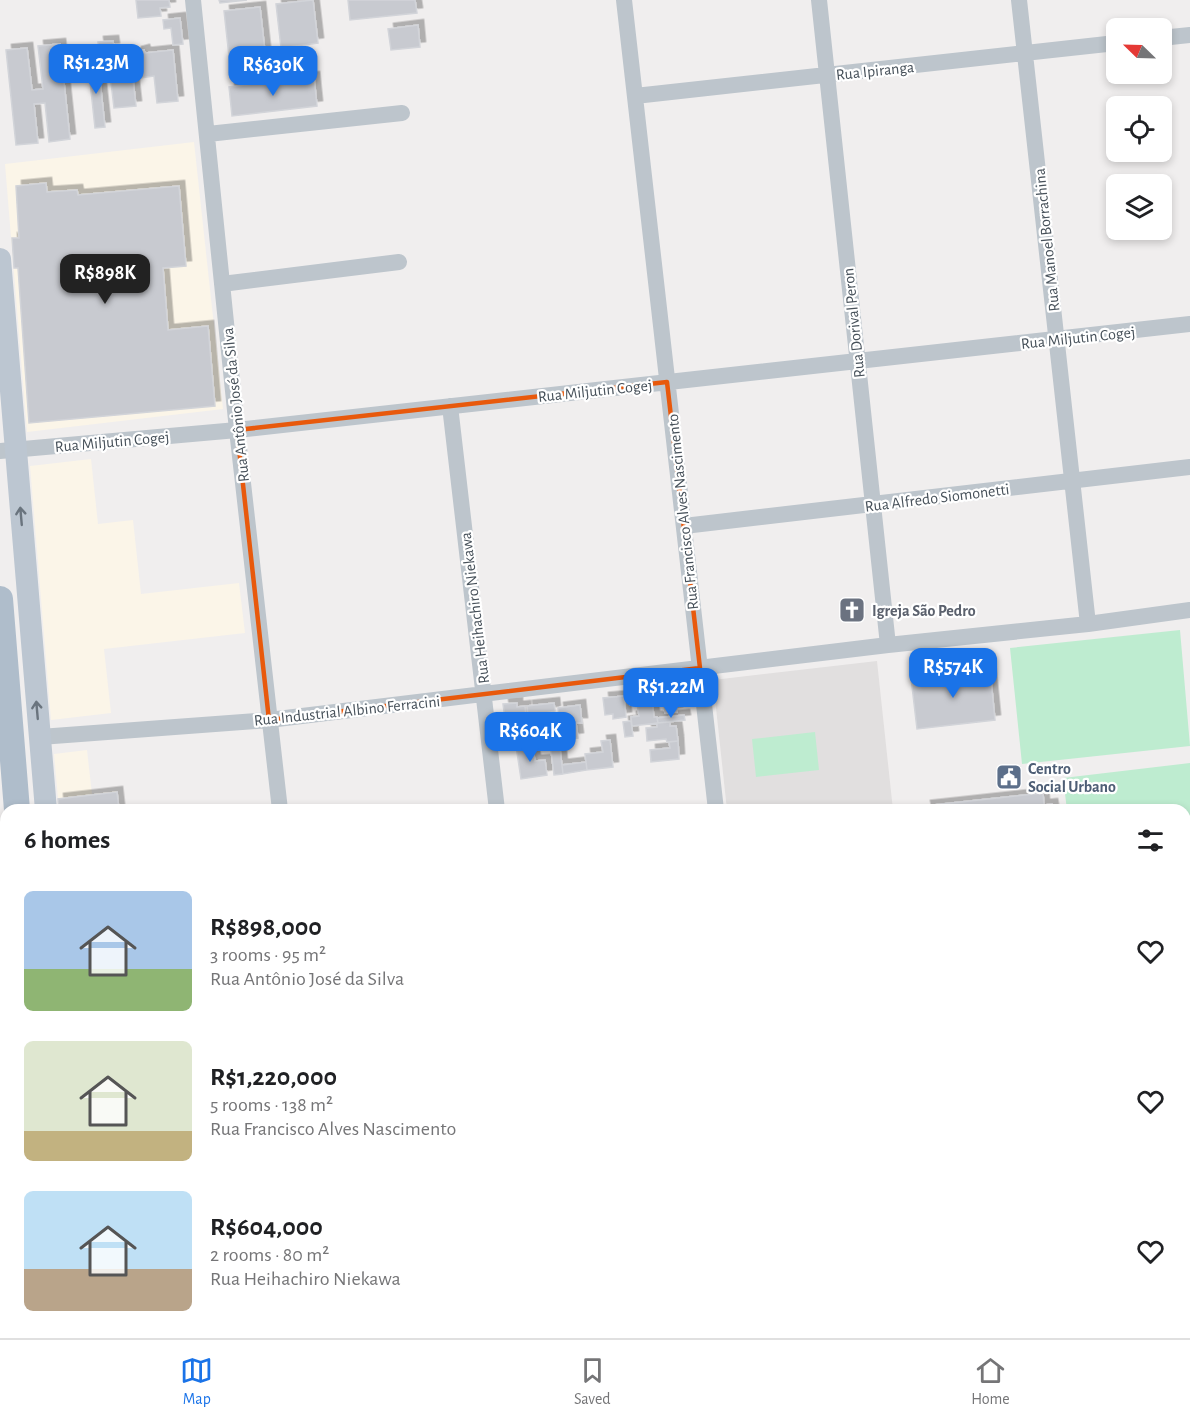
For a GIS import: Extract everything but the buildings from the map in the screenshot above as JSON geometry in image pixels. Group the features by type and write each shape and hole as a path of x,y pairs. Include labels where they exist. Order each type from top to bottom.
{"main road":[{"path":"0,599 17,804"}],"street":[{"name":"Rua Antônio José da Silva","path":"193,0 237,430 279,804"},
{"name":"Rua Francisco Alves Nascimento","path":"624,0 715,804"},
{"name":"Rua Dorival Peron","path":"819,0 888,645"},
{"name":"Rua Manoel Borrachina","path":"1019,0 1088,624"},
{"path":"1172,37 1190,35"},
{"name":"Rua Ipiranga","path":"635,96 1106,44"},
{"path":"208,134 402,113"},
{"path":"0,259 8,450 46,804"},
{"path":"222,284 399,262"},
{"name":"Rua Miljutin Cogej","path":"8,450 237,430 1190,324"},
{"name":"Rua Heihachiro Niekawa","path":"450,406 497,804"},
{"name":"Rua Alfredo Siomonetti","path":"684,526 1190,467"},
{"name":"Rua Industrial Albino Ferracini","path":"40,737 269,720 888,645 1088,624 1190,610"}],"highlighted area":[{"path":"667,382 700,668 269,720 237,430"}],"shaded area":[{"path":"194,142 223,409 27,432 5,164"},
{"path":"91,459 98,524 133,520 141,594 239,583 245,633 104,649 111,713 51,720 30,466"},
{"path":"877,661 892,804 726,804 713,680"},
{"path":"87,750 92,794 116,791 117,804 58,804 54,754"}],"green space":[{"path":"1180,630 1190,746 1022,764 1010,648"},
{"path":"815,732 819,770 756,777 752,739"},
{"path":"1190,763 1190,804 1066,804 1063,778"}],"place":[{"name":"Igreja São Pedro","path":"852,610"},
{"name":"Centro Social Urbano","path":"1009,777"}]}
